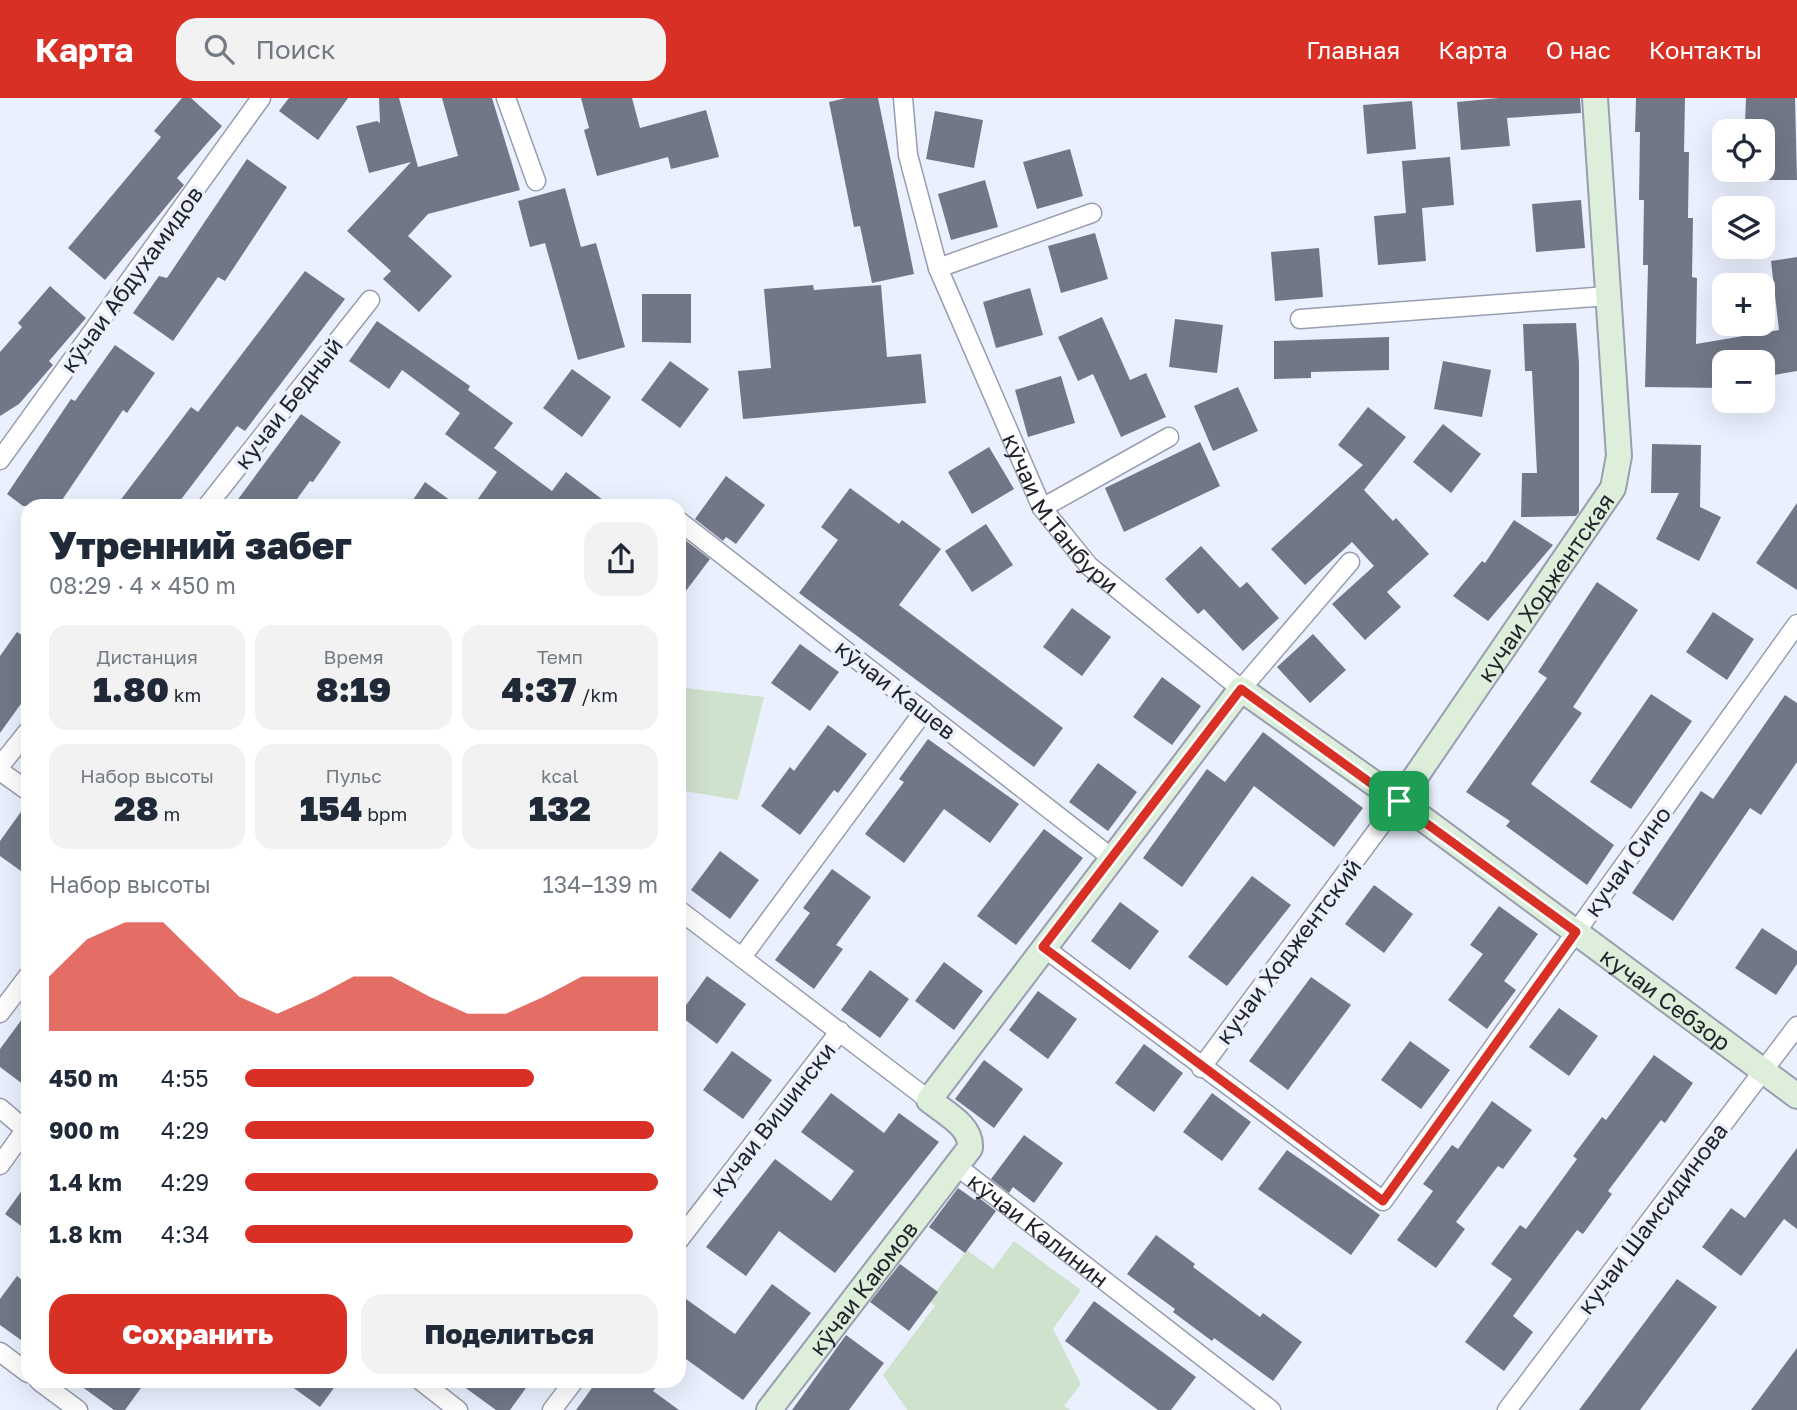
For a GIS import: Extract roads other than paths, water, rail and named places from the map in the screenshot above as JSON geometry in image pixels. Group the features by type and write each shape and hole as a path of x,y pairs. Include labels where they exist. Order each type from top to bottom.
{"main road":[{"name":"кучаи Ходжентская","path":"1399,801 1613,488 1619,456 1595,98"},
{"name":"кӯчаи М.Танбури","path":"1241,689 1399,801"},
{"path":"929,1100 1241,689"},
{"name":"кучаи Себзор","path":"1399,801 1797,1096"},
{"name":"кӯчаи Калинин","path":"929,1100 966,1129 971,1138 970,1148 958,1167"},
{"name":"кӯчаи Каюмов","path":"769,1410 958,1167"}],"street":[{"name":"кӯчаи Абдухамидов","path":"0,460 261,98"},
{"path":"506,98 536,181"},
{"name":"кӯчаи М.Танбури","path":"903,98 908,155 938,268 1042,508 1089,566 1241,689"},
{"path":"938,268 1092,213"},
{"path":"1300,319 1608,296"},
{"name":"кучаи Бедный","path":"213,499 370,300"},
{"path":"1042,508 1169,437"},
{"name":"кӯчаи Кашев","path":"686,526 1112,858"},
{"path":"1241,689 1350,562"},
{"name":"кучаи Сино","path":"1201,1068 1383,1201 1797,624"},
{"path":"742,957 924,711"},
{"path":"21,740 0,769 21,786"},
{"name":"кучаи Ходжентский","path":"1201,1068 1399,801"},
{"name":"кӯчаи Калинин","path":"686,915 929,1100"},
{"path":"1043,947 1201,1068"},
{"path":"0,1013 21,985"},
{"name":"кучаи Шамсидинова","path":"1507,1410 1797,1026"},
{"name":"кучаи Вишински","path":"686,1231 840,1031"},
{"path":"0,1108 21,1127"},
{"path":"0,1165 21,1138"},
{"name":"кӯчаи Калинин","path":"958,1167 1270,1410"},
{"path":"0,1352 21,1368"},
{"path":"48,1388 78,1410"},
{"path":"430,1388 458,1410"},
{"path":"552,1410 569,1388"}]}
